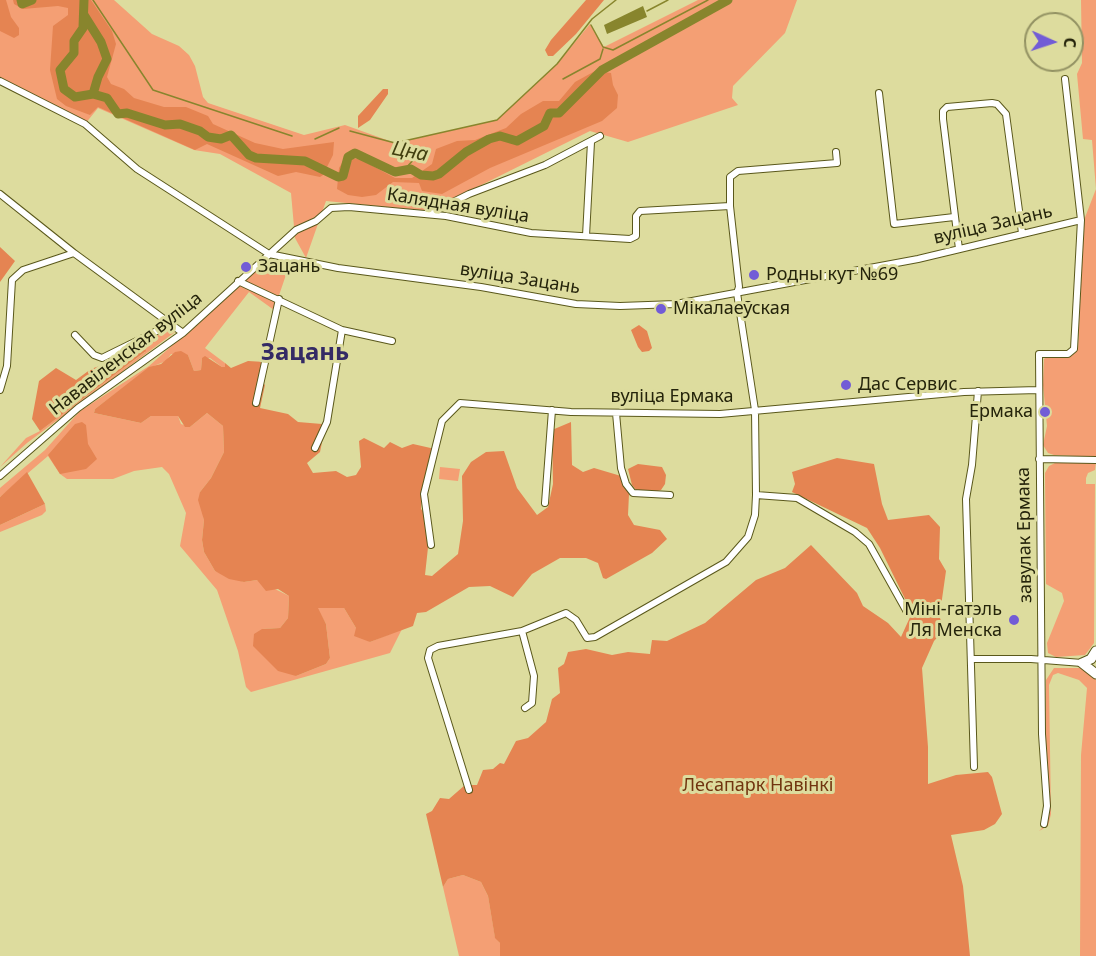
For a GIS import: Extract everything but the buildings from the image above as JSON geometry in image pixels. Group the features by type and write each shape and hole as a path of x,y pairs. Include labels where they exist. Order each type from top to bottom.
{"highway":[{"path":"1096,651 1091,659 1082,663 1096,674"}],"street":[{"path":"1065,79 1081,220"},
{"name":"вуліца Зацань","path":"0,81 85,124 137,169 269,254 338,268 481,287 576,304 668,305 821,278 1081,220"},
{"path":"879,93 894,224 954,217"},
{"path":"958,249 943,111 947,108 992,103 1003,109 1009,122 1022,233"},
{"path":"428,214 469,194 544,165 600,136"},
{"path":"586,236 591,142"},
{"path":"469,790 428,654 438,646 522,631 566,614 576,620 587,638 609,631 726,562 736,553 752,528 756,495 755,410 736,293 739,287 729,181 734,172 837,163 836,152"},
{"path":"0,194 74,253 173,323 183,333"},
{"name":"Калядная вуліца","path":"269,254 296,230 316,221 331,208 349,207 428,214 531,233 634,238 636,216 640,211 730,206"},
{"name":"завулак Ермака","path":"1044,824 1047,806 1042,744 1039,354 1068,354 1074,349 1081,220"},
{"path":"0,390 7,366 12,279 23,270 74,253"},
{"name":"Нававіленская вуліца","path":"0,476 78,408 183,333 269,254"},
{"path":"238,281 342,330 392,341"},
{"path":"256,403 279,299"},
{"path":"75,335 94,355 102,358 173,323"},
{"path":"315,448 327,422 342,330"},
{"name":"вуліца Ермака","path":"431,546 424,494 439,430 444,418 454,406 460,403 552,410 720,414 978,391 1038,390"},
{"path":"974,767 966,500 972,465 978,391"},
{"path":"545,503 552,410"},
{"path":"616,412 621,468 626,484 633,493 670,495"},
{"path":"1039,459 1096,460"},
{"path":"756,495 797,498 855,532 868,544 907,612"},
{"path":"522,631 534,676 532,703 525,708"},
{"path":"971,659 1082,663"}],"shaded area":[{"path":"0,0 114,0 152,34 179,46 189,55 195,66 203,97 208,103 304,135 345,125 395,143 497,120 557,64 590,24 604,47 698,0 797,0 785,33 733,86 732,98 738,105 628,142 590,131 429,211 326,201 306,258 295,238 291,193 220,154 194,150 98,108 85,124 0,81"},
{"path":"1081,0 1096,0 1096,189 1092,140 1083,139 1077,74 1084,72 1084,12 1081,12"},
{"path":"643,6 647,17 607,34 604,25"},
{"path":"1096,189 1096,457 1054,455 1048,453 1043,445 1047,426 1043,385 1044,359 1048,356 1074,354 1078,349 1084,220"},
{"path":"273,262 289,266 274,310 249,292 205,348 225,363 225,367 210,358 202,358 201,370 194,371 188,355 171,354 166,361 149,368 95,409 94,413 141,423 151,416 178,416 181,424 190,427 207,413 223,426 224,452 211,478 200,492 204,520 202,540 204,552 215,571 244,582 257,580 289,596 288,618 280,628 262,629 296,676 326,664 330,658 326,624 317,608 344,608 356,628 370,642 402,629 390,653 251,692 246,687 238,651 217,590 180,546 186,513 169,474 162,467 134,471 113,479 67,479 60,474 48,456 0,497 0,488 45,450 80,411 149,366 260,267"},
{"path":"174,325 179,329 27,443 0,467 26,438 40,431 145,352 144,344"},
{"path":"1096,462 1095,470 1088,473 1086,478 1086,484 1095,484 1094,643 1085,655 1056,657 1048,653 1047,643 1064,601 1062,593 1046,584 1045,473 1049,466 1055,463"},
{"path":"440,467 460,469 458,481 439,479"},
{"path":"45,504 46,511 42,515 0,532 0,525"},
{"path":"1054,668 1083,668 1096,680 1096,956 1080,956 1081,755 1087,688 1079,680 1058,673 1053,675 1049,685 1051,814 1048,826 1039,831 1044,826 1046,680"},
{"path":"463,875 481,882 488,896 495,937 500,943 500,956 459,956 443,887 448,879"}],"green space":[{"path":"0,0 6,0 11,17 19,28 19,35 14,38 0,31"},
{"path":"13,0 91,0 112,31 116,44 107,77 111,84 124,89 134,98 164,107 186,107 208,116 213,124 255,143 283,149 334,142 333,155 323,175 320,177 296,172 278,176 207,144 195,150 98,107 90,115 66,106 57,99 50,70 53,26 68,15 68,8 58,6 23,9 14,4"},
{"path":"586,0 604,0 576,34 553,56 548,56 545,50 551,40"},
{"path":"595,71 611,73 618,95 617,108 602,121 490,168 442,194 422,191 419,183 393,182 376,195 362,197 348,195 337,189 339,168 345,158 360,159 395,178 412,178 432,164 436,149 457,141 475,140 506,128 521,114 543,101 559,101 575,82"},
{"path":"383,89 388,89 388,94 370,120 358,128 358,116"},
{"path":"0,247 15,261 0,282"},
{"path":"639,325 647,331 652,348 649,351 642,352 631,330"},
{"path":"144,344 146,351 40,431 32,419 39,381 56,368 76,380 91,369 122,358"},
{"path":"181,351 188,355 194,371 201,370 202,358 205,356 222,367 225,367 225,363 231,368 248,361 265,362 261,381 265,385 260,408 288,414 298,422 322,424 327,418 320,452 307,463 313,473 336,471 347,477 356,475 361,467 359,441 364,438 384,448 390,442 402,448 413,444 435,449 422,489 421,509 431,520 425,575 432,576 458,554 463,521 462,476 471,462 486,452 504,451 517,488 537,515 548,507 553,484 552,430 571,422 572,465 583,472 594,468 621,476 629,494 628,515 634,525 660,530 667,539 652,553 606,579 603,578 598,563 586,558 560,558 532,574 513,597 490,586 469,587 426,612 417,613 413,626 370,642 354,636 356,628 344,608 318,608 326,624 330,658 326,664 296,676 278,671 253,646 254,634 262,629 280,628 288,618 289,596 278,589 266,591 257,580 244,582 229,579 215,571 204,552 202,540 204,520 198,500 200,492 211,478 224,452 223,426 207,413 190,427 185,427 178,416 151,416 141,423 94,413 95,409 149,367 161,364 175,352"},
{"path":"82,422 86,425 88,444 97,459 86,469 60,474 48,455 75,424"},
{"path":"837,458 874,464 882,504 888,520 929,515 940,527 939,559 946,571 940,613 910,609 880,548 867,528 792,492 795,484 792,472"},
{"path":"638,464 662,467 666,475 665,484 661,490 647,494 637,491 632,485 628,469"},
{"path":"27,472 45,504 0,525 0,497"},
{"name":"Лесапарк Навінкі","path":"811,545 857,593 863,606 888,623 901,637 911,615 940,618 944,630 934,641 922,668 928,747 928,784 956,775 988,772 992,777 1002,814 995,824 984,830 951,835 963,886 970,956 500,956 500,943 495,938 488,896 481,882 463,875 448,879 443,887 426,814 432,811 440,798 449,799 465,785 477,785 483,770 493,769 500,763 504,764 516,741 528,738 546,722 552,699 560,693 558,668 564,664 568,652 586,649 612,655 628,652 650,654 652,640 667,641 705,623 756,580 785,568"}],"waterway":[{"name":"Цна","path":"21,0 22,4 32,0"},
{"name":"Цна","path":"84,0 83,28 74,41 74,53 60,70 64,89 75,97 93,94 107,98 118,114 127,113 165,125 180,124 200,131 208,137 221,139 231,135 249,155 256,158 305,161 338,177 343,176 348,157 355,153 395,172 411,169 421,175 433,176 439,174 466,152 489,139 500,136 517,141 544,126 550,113 559,113 602,70 728,0"},
{"path":"93,0 153,90 292,136"},
{"path":"350,131 395,143 497,120 557,64 592,19 616,0"},
{"path":"647,11 668,0"},
{"path":"591,25 603,47 613,50 708,0"},
{"path":"84,15 101,42 107,59 93,94"},
{"path":"563,79 600,59 603,49"},
{"path":"315,139 339,128"},
{"path":"405,169 416,157"}],"place":[{"name":"Зацань","path":"246,267"},
{"name":"Родны кут №69","path":"754,275"},
{"name":"Мікалаеўская","path":"661,309"},
{"name":"Дас Сервис","path":"846,385"},
{"name":"Ермака","path":"1045,412"},
{"name":"Міні-гатэль Ля Менска","path":"1014,620"}],"district":[{"name":"Зацань","path":"305,353"}]}
